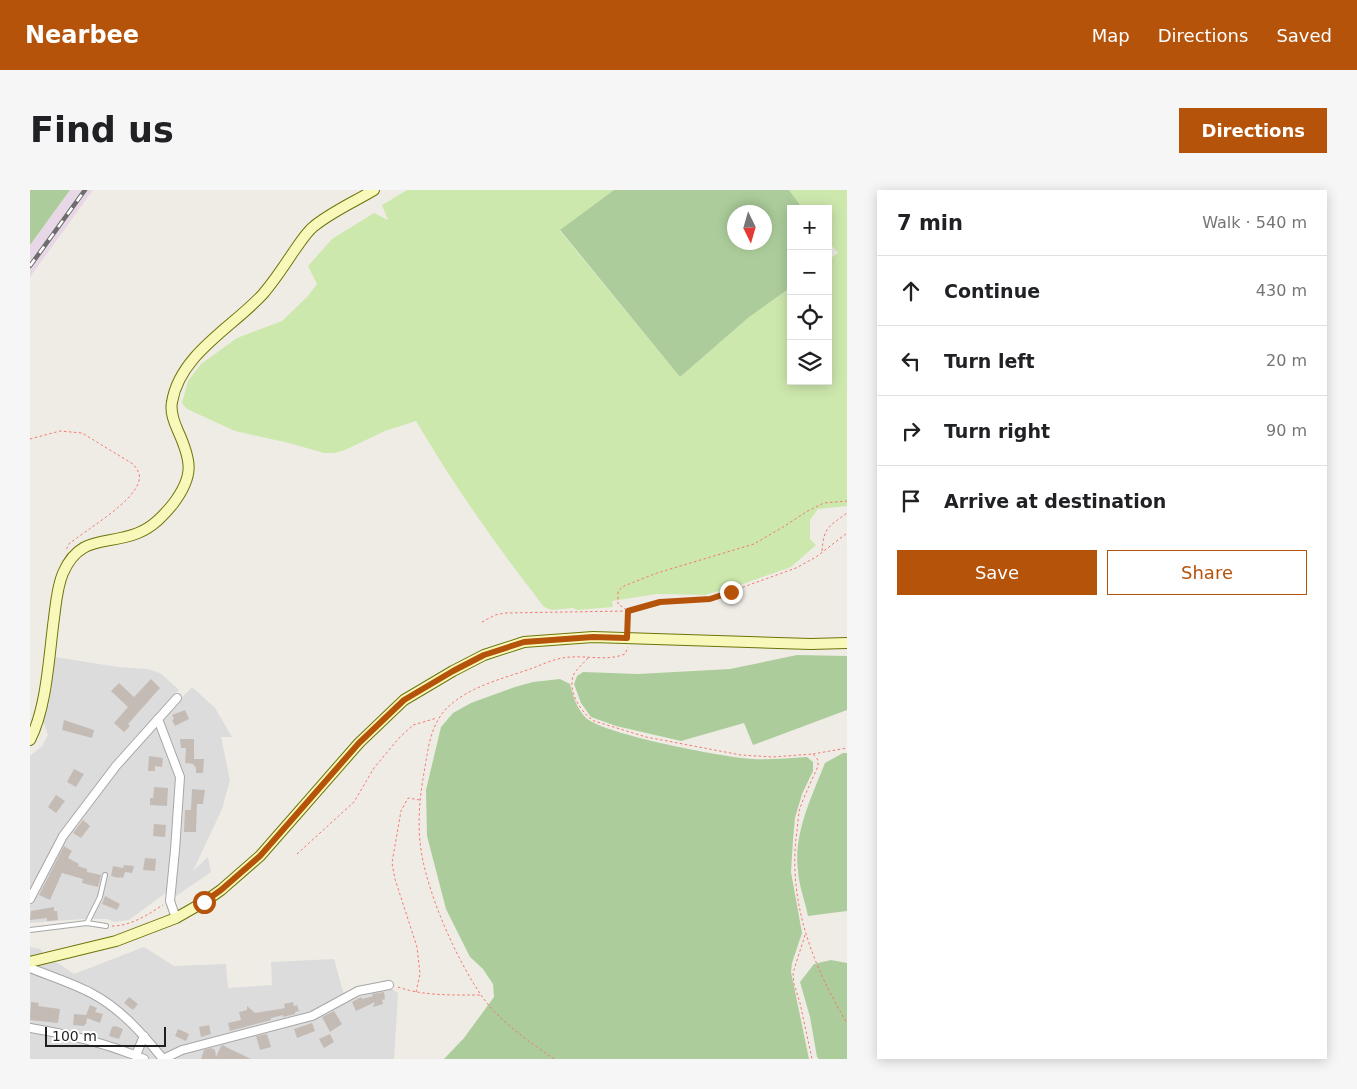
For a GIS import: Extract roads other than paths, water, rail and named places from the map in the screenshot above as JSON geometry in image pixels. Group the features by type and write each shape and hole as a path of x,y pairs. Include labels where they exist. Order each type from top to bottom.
{"street":[{"path":"30,740 35,730 42,703 55,606 60,583 68,562 80,549 88,544 137,534 149,528 172,505 187,482 189,473 188,461 185,447 174,422 172,404 179,381 188,365 229,324 262,295 277,277 307,233 324,219 374,190"},
{"path":"30,962 116,941 176,918 221,890 260,856 359,743 404,700 484,655 524,642 593,637 810,644 847,643"},
{"path":"30,899 63,836 116,766 177,698"},
{"path":"158,719 180,777 170,901 176,918"},
{"path":"30,968 93,994 120,1013 144,1036 163,1059 190,1048 312,1016 358,991 390,984"},
{"path":"30,1028 70,1034 120,1048 144,1059"},
{"path":"136,1055 144,1036"}],"lane":[{"path":"86,923 100,897 105,874"},
{"path":"30,930 86,923 106,926"}],"railway":[{"path":"30,266 85,190"}]}
